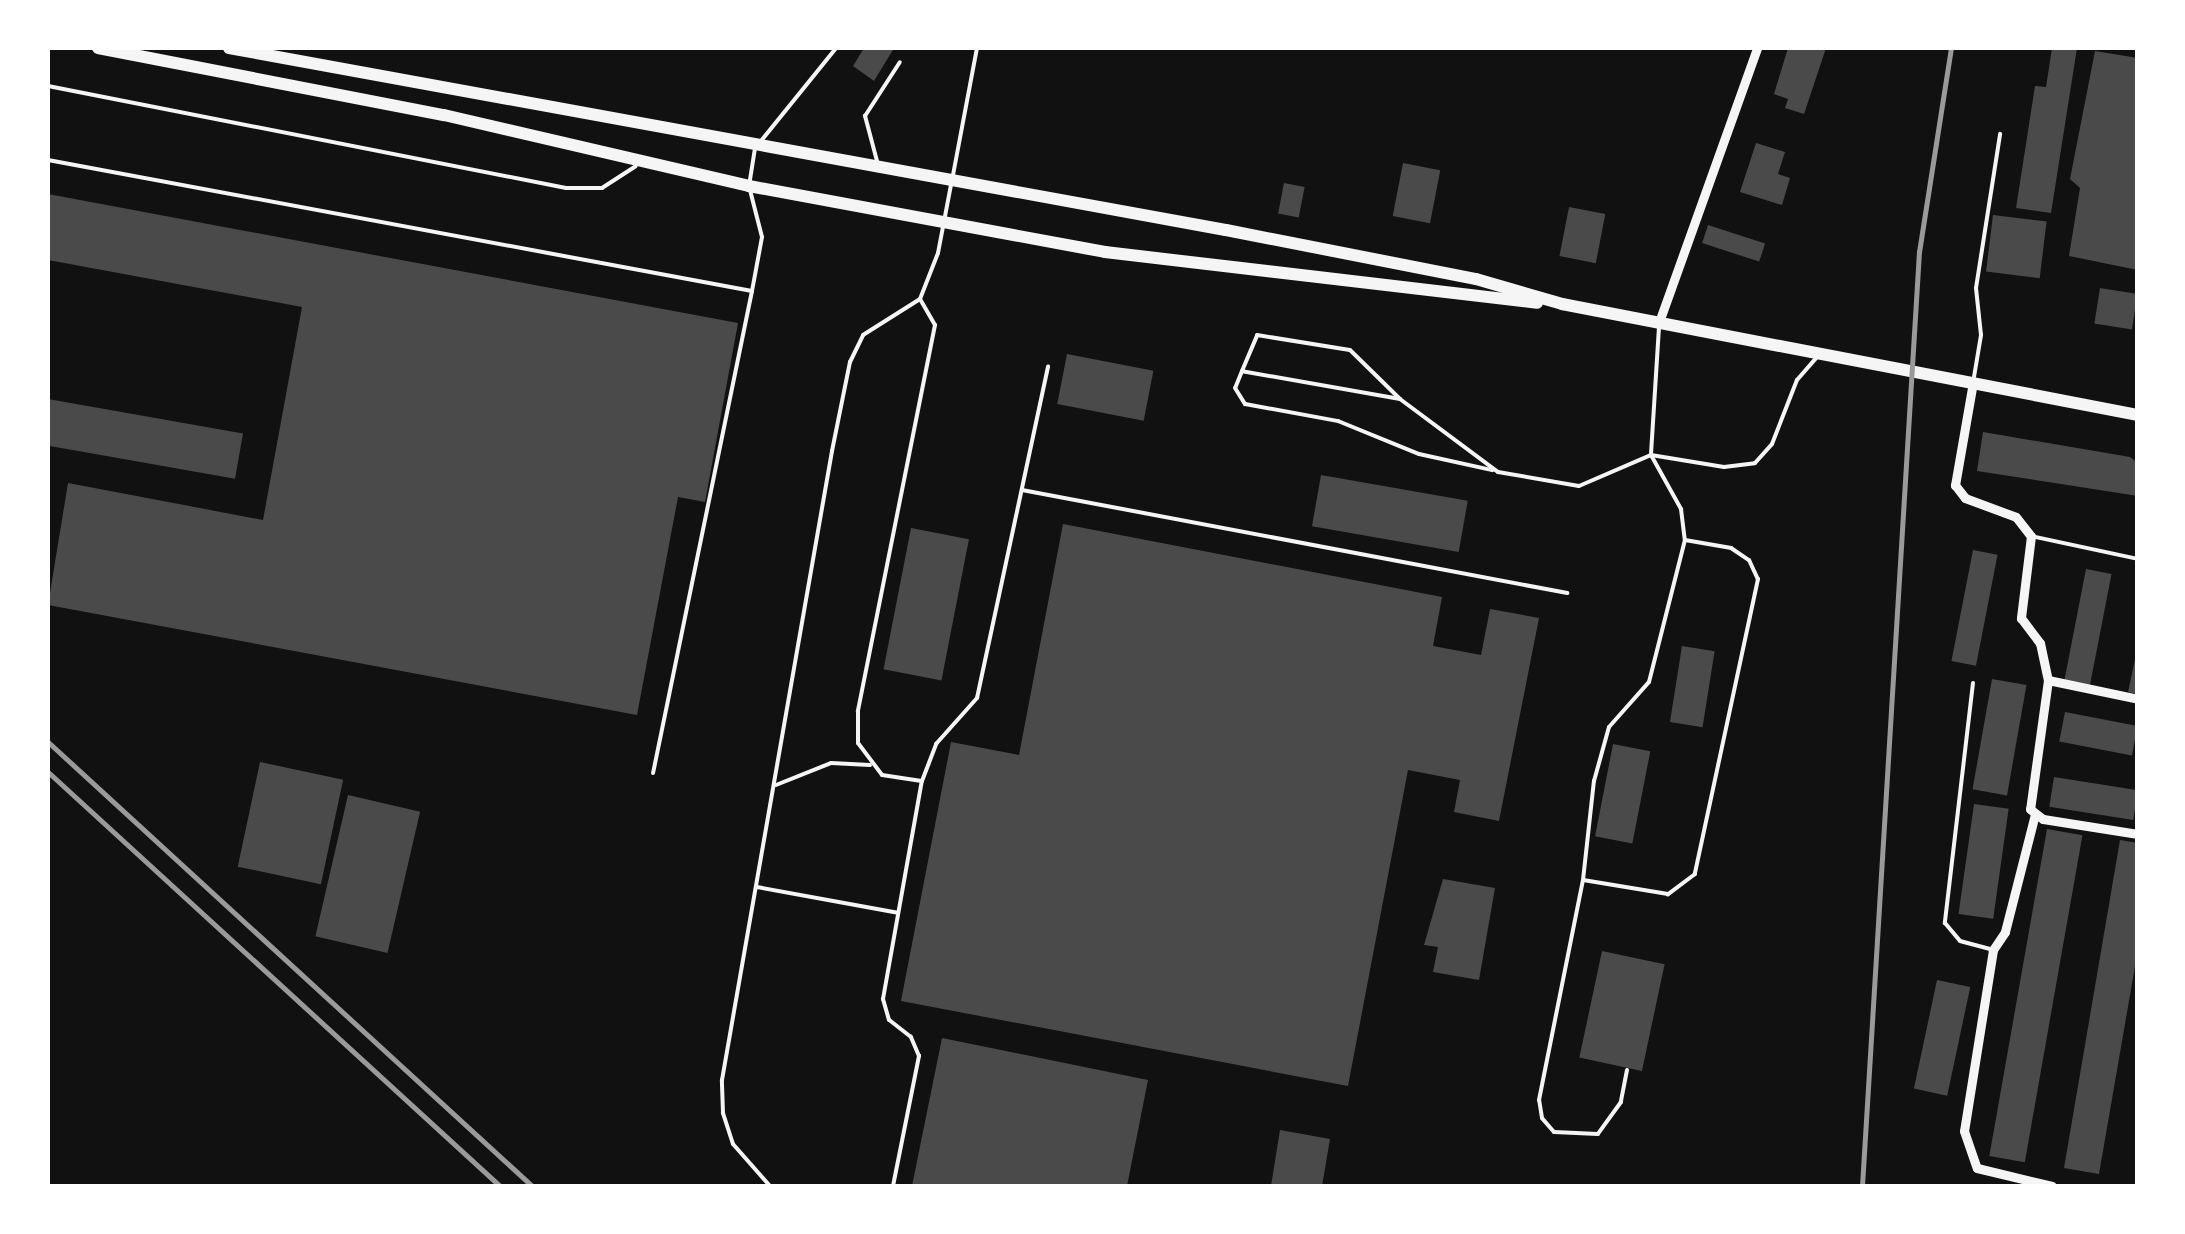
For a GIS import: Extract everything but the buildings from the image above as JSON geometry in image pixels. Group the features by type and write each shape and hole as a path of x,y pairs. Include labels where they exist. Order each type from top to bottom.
{"main road":[{"path":"98,48 444,114 749,186 1158,261 1472,300 1562,304"},
{"path":"228,48 755,149 1456,275 1562,304 2138,415"}],"street":[{"path":"1659,322 1757,48"},
{"path":"1973,382 1955,485 1965,498 2016,517 2031,536 2021,618 2040,643 2048,680 2028,788 2035,814 2004,932 1993,950 1964,1130 1967,1153 1977,1168 1996,1177 2052,1186"},
{"path":"2048,680 2138,699"},
{"path":"2035,814 2138,834"}],"lane":[{"path":"654,773 762,237 749,186 755,149 836,48"},
{"path":"770,1186 733,1144 722,1113 722,1080 850,362 862,335 920,300 944,222 977,48"},
{"path":"880,170 865,116 900,62"},
{"path":"48,86 566,188 602,188 643,162"},
{"path":"1973,382 1981,335 1976,288 2000,134"},
{"path":"48,160 752,290"},
{"path":"920,300 935,326 858,711 858,743 870,764 882,774 922,780"},
{"path":"1626,1070 1621,1102 1598,1134 1554,1132 1542,1118 1554,1013 1584,880 1594,781 1609,727 1649,682 1685,540 1681,509 1651,455 1659,322"},
{"path":"1498,472 1400,398 1350,350 1254,336 1234,388 1245,404 1338,421 1419,454 1498,472 1579,486 1651,455 1740,468 1755,463 1772,444 1798,380 1821,352"},
{"path":"893,1186 919,1056 911,1036 884,1008 922,780 936,744 977,698 984,680 1048,368"},
{"path":"1242,371 1400,398"},
{"path":"1022,490 1567,593"},
{"path":"2031,536 2138,559"},
{"path":"1584,880 1668,894 1695,874 1758,579 1749,560 1731,548 1685,540"},
{"path":"1973,683 1945,923 1960,941 1993,950"},
{"path":"776,785 831,763 870,764"},
{"path":"757,887 898,913"}],"railway":[{"path":"1862,1186 1919,252 1951,48"},
{"path":"48,742 532,1186"},
{"path":"48,772 500,1186"}]}
